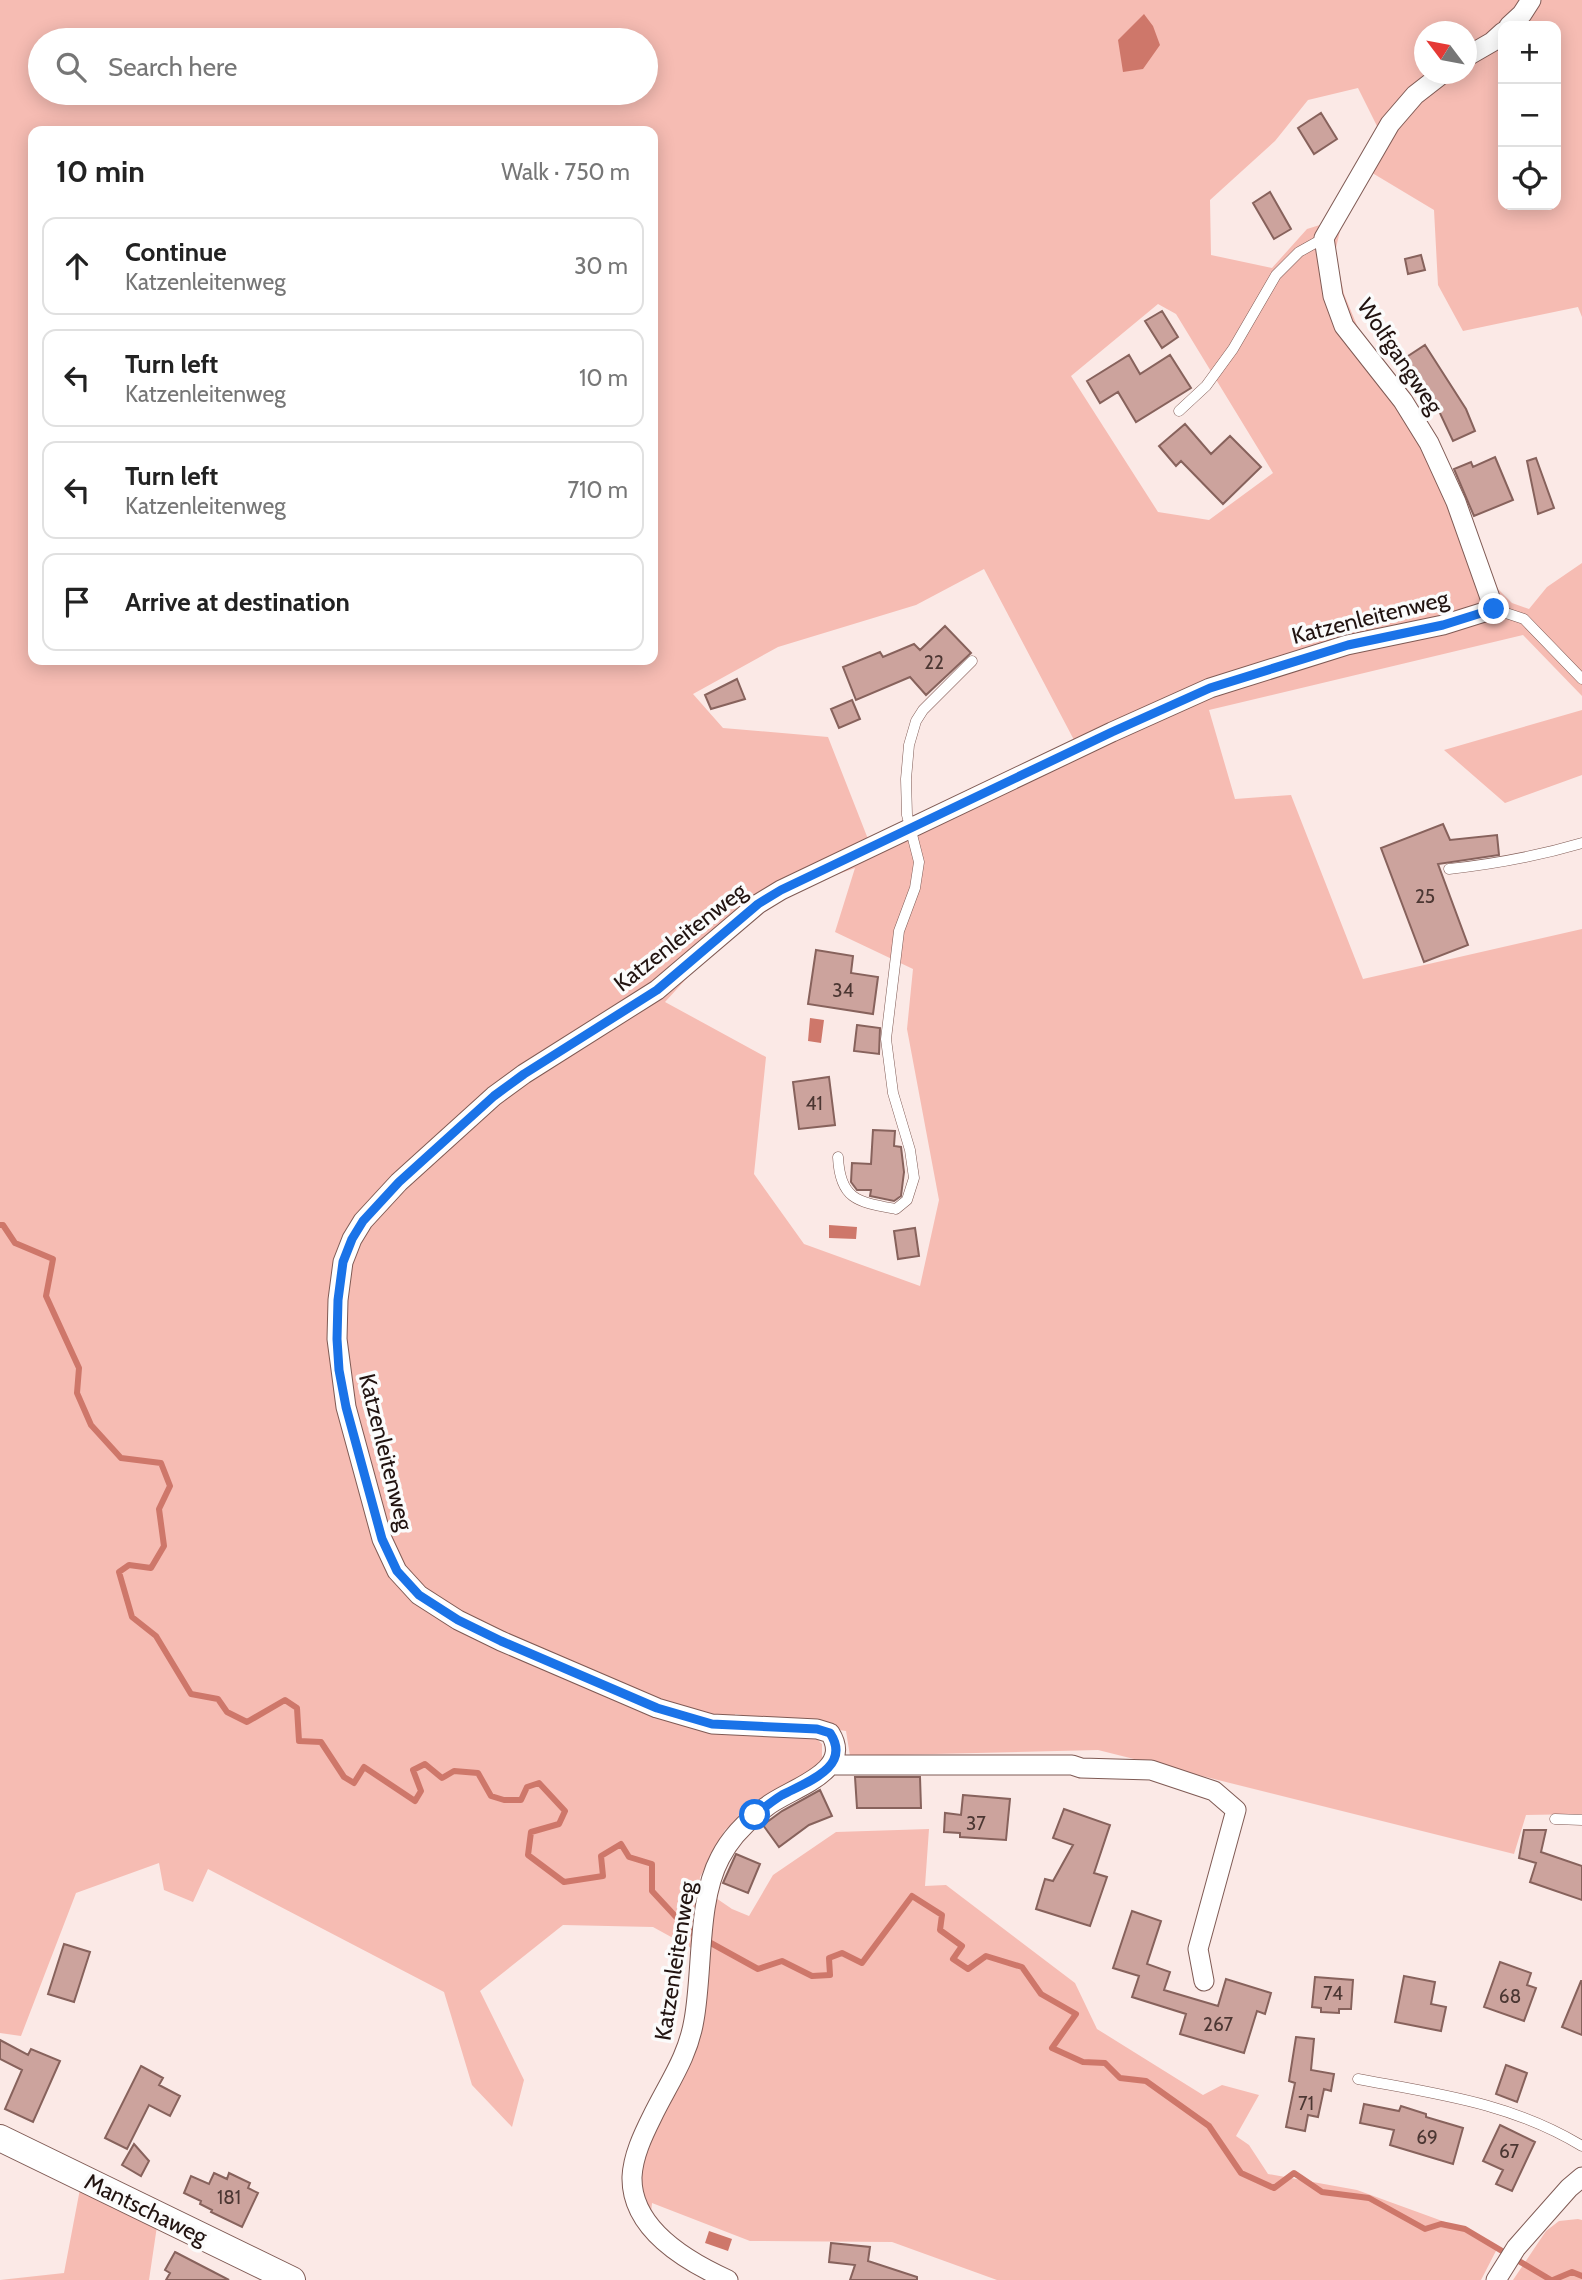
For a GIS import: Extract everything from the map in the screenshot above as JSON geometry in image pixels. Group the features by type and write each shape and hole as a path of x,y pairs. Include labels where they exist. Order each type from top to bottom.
{"street":[{"path":"1515,21 1531,0"},
{"path":"1477,51 1498,37"},
{"path":"1324,238 1390,124 1415,95 1429,84"},
{"name":"Wolfgangweg","path":"1324,238 1333,296 1343,326 1403,401 1429,443 1455,502 1494,609"},
{"name":"Katzenleitenweg","path":"728,2280 668,2245 650,2227 640,2211 632,2183 634,2162 645,2132 687,2049 698,1998 712,1876 721,1854 767,1805 812,1781 830,1765 835,1744 830,1733 824,1731 712,1724 657,1708 458,1620 406,1584 393,1565 382,1539 346,1407 339,1370 338,1300 343,1262 352,1239 363,1221 399,1182 494,1096 657,990 758,904 798,881 1210,688 1348,645 1443,625 1494,609"},
{"path":"830,1765 1072,1765 1080,1768 1151,1770 1214,1791 1236,1811 1198,1948 1204,1981"},
{"name":"Mantschaweg","path":"0,2138 292,2280"},
{"path":"1498,2278 1516,2248 1582,2177"}],"lane":[{"path":"1179,411 1206,386 1233,349 1276,275 1299,252 1324,238"},
{"path":"1494,609 1524,619 1582,678"},
{"path":"838,1157 839,1175 846,1192 867,1203 895,1209 907,1200 914,1178 913,1163 893,1093 886,1039 899,931 915,888 918,869 917,851 909,828 906,779 912,731 916,721 931,700 972,661"},
{"path":"1449,869 1499,864 1582,843"},
{"path":"1555,1819 1582,1820"},
{"path":"1358,2079 1489,2104 1582,2146"}],"shaded area":[{"path":"0,0 1582,0 1582,317 1578,307 1463,331 1438,285 1434,210 1369,171 1344,214 1335,252 1344,294 1358,328 1427,422 1498,589 1512,603 1529,609 1547,587 1582,563 1582,696 1523,635 1209,710 1235,799 1291,795 1363,979 1582,929 1582,1814 1526,1815 1514,1854 1098,1750 850,1756 846,1731 735,1714 738,1733 812,1734 822,1744 822,1759 809,1773 753,1807 725,1830 700,1877 693,1949 653,1927 563,1925 480,1991 524,2080 512,2127 472,2085 444,1992 208,1869 193,1902 164,1890 159,1863 76,1893 21,2036 0,2033","holes":["1358,88 1379,130 1323,224 1307,229 1272,268 1211,255 1210,200 1275,141 1308,100","1158,304 1176,314 1273,473 1209,520 1158,512 1071,376","984,569 1074,740 868,839 828,737 723,728 693,694 778,647 916,605","855,868 835,932 913,969 907,1029 939,1200 920,1286 804,1244 754,1174 766,1057 665,1002 738,928 799,888"]},
{"path":"1144,14 1153,26 1160,45 1143,69 1123,72 1118,40"},
{"path":"1582,710 1582,775 1505,803 1444,750"},
{"path":"810,1018 824,1020 821,1043 808,1041"},
{"path":"829,1225 857,1227 856,1239 829,1238"},
{"path":"929,1829 925,1886 946,1885 1075,1983 1097,2029 1203,2095 1222,2085 1259,2095 1236,2136 1249,2145 1268,2174 1357,2190 1445,2222 1493,2243 1498,2247 1481,2280 997,2280 892,2242 750,2241 652,2203 651,2214 640,2182 642,2161 674,2091 713,1896 732,1909 749,1916 773,1875 836,1832"},
{"path":"80,2189 157,2226 149,2280 0,2280 64,2273"},
{"path":"1582,2220 1582,2280 1513,2280 1546,2231 1559,2221"},
{"path":"709,2231 732,2239 728,2251 705,2243"}],"building":[{"path":"1321,113 1337,139 1314,154 1298,128"},
{"path":"1270,192 1291,229 1274,239 1253,203"},
{"path":"1421,255 1425,270 1408,274 1405,259"},
{"path":"1162,311 1178,337 1162,348 1145,321"},
{"path":"1425,345 1466,409 1475,431 1453,441 1432,396 1426,399 1402,360"},
{"path":"1129,355 1140,374 1170,355 1191,388 1136,422 1118,392 1100,403 1087,381"},
{"path":"1185,424 1211,454 1230,436 1261,467 1223,504 1181,461 1176,466 1159,446"},
{"path":"1495,457 1513,500 1474,516 1454,469 1471,462 1473,467"},
{"path":"1536,458 1554,508 1538,514 1527,461"},
{"path":"945,626 971,653 926,695 910,677 856,700 843,667 880,652 883,657 914,644 920,650"},
{"path":"737,679 745,699 711,709 705,695"},
{"path":"852,700 860,719 839,728 831,709"},
{"path":"1443,824 1450,840 1497,835 1499,855 1438,864 1468,945 1424,962 1381,848"},
{"path":"816,950 853,956 851,973 878,977 873,1014 808,1004"},
{"path":"857,1025 880,1028 879,1054 854,1051"},
{"path":"829,1077 835,1125 799,1129 793,1082"},
{"path":"873,1130 895,1131 894,1146 901,1147 904,1172 901,1196 894,1201 870,1196 871,1190 857,1190 851,1182 852,1163 871,1164"},
{"path":"915,1228 919,1256 898,1259 894,1231"},
{"path":"855,1777 920,1777 921,1808 857,1808"},
{"path":"820,1790 832,1816 809,1825 779,1847 763,1825"},
{"path":"963,1795 1010,1799 1006,1840 960,1837 960,1833 944,1832 945,1813 961,1815"},
{"path":"1064,1809 1110,1825 1094,1873 1107,1877 1090,1926 1036,1909 1045,1879 1053,1881 1073,1845 1053,1838"},
{"path":"1524,1830 1546,1830 1541,1852 1582,1866 1582,1900 1530,1882 1536,1863 1519,1858"},
{"path":"736,1854 760,1864 748,1893 723,1883"},
{"path":"1132,1911 1161,1921 1147,1964 1170,1972 1164,1990 1218,2006 1226,1979 1271,1993 1265,2014 1257,2011 1244,2053 1180,2034 1186,2014 1132,1997 1139,1976 1113,1968"},
{"path":"64,1944 90,1952 74,2002 48,1994"},
{"path":"1500,1962 1531,1973 1527,1985 1536,1988 1524,2021 1484,2007"},
{"path":"1404,1976 1435,1982 1431,2004 1446,2007 1441,2031 1395,2022"},
{"path":"1315,1977 1353,1980 1351,2009 1339,2009 1339,2013 1321,2012 1321,2008 1312,2007"},
{"path":"1582,1981 1582,2035 1562,2027"},
{"path":"1296,2037 1314,2039 1311,2070 1334,2074 1331,2091 1324,2089 1318,2117 1308,2115 1305,2131 1286,2127 1295,2083 1289,2081"},
{"path":"0,2040 28,2055 31,2049 60,2061 33,2122 5,2109 22,2070 0,2059"},
{"path":"1506,2065 1527,2073 1517,2102 1496,2094"},
{"path":"141,2066 163,2078 159,2085 180,2096 170,2116 149,2105 127,2149 105,2138"},
{"path":"1364,2104 1399,2111 1401,2106 1463,2128 1453,2164 1390,2145 1394,2130 1360,2123"},
{"path":"1500,2125 1535,2142 1512,2191 1496,2184 1503,2170 1483,2161"},
{"path":"134,2144 149,2161 141,2176 122,2165"},
{"path":"214,2173 227,2179 229,2173 250,2183 248,2188 258,2193 242,2227 211,2212 212,2210 200,2204 201,2201 184,2193 191,2176 209,2184"},
{"path":"831,2243 870,2247 868,2261 917,2277 917,2280 850,2280 855,2265 829,2262"},
{"path":"175,2252 229,2280 166,2280 170,2273 165,2270"}],"waterway":[{"path":"0,1225 3,1225 15,1243 53,1259 46,1296 79,1368 77,1393 91,1425 121,1458 161,1463 170,1486 159,1509 164,1546 151,1568 129,1565 119,1572 132,1617 156,1636 191,1694 218,1699 227,1712 247,1722 285,1700 297,1708 299,1741 321,1742 344,1777 354,1783 364,1767 415,1801 421,1791 413,1770 425,1764 442,1778 454,1771 478,1773 491,1796 504,1800 521,1800 527,1787 539,1783 565,1811 559,1824 531,1832 528,1855 564,1882 603,1876 601,1856 621,1844 629,1857 652,1864 652,1891 689,1931 758,1969 782,1961 812,1976 830,1975 829,1958 842,1953 862,1963 912,1896 942,1915 940,1930 962,1946 953,1959 968,1969 986,1956 1022,1967 1041,1994 1076,2014 1052,2048 1083,2062 1105,2063 1120,2078 1146,2081 1209,2126 1241,2173 1274,2188 1294,2173 1322,2192 1369,2198 1425,2229 1441,2224 1465,2229 1551,2280"},
{"path":"1553,2280 1572,2272 1582,2276"}],"route":[{"path":"755,1815 783,1795 824,1772 833,1760 835,1752 830,1733 817,1729 712,1724 657,1708 458,1620 419,1595 406,1584 397,1571 382,1539 346,1407 339,1370 338,1300 343,1262 363,1221 399,1182 494,1096 657,990 758,904 781,890 1210,688 1348,645 1443,625 1494,609"}]}
